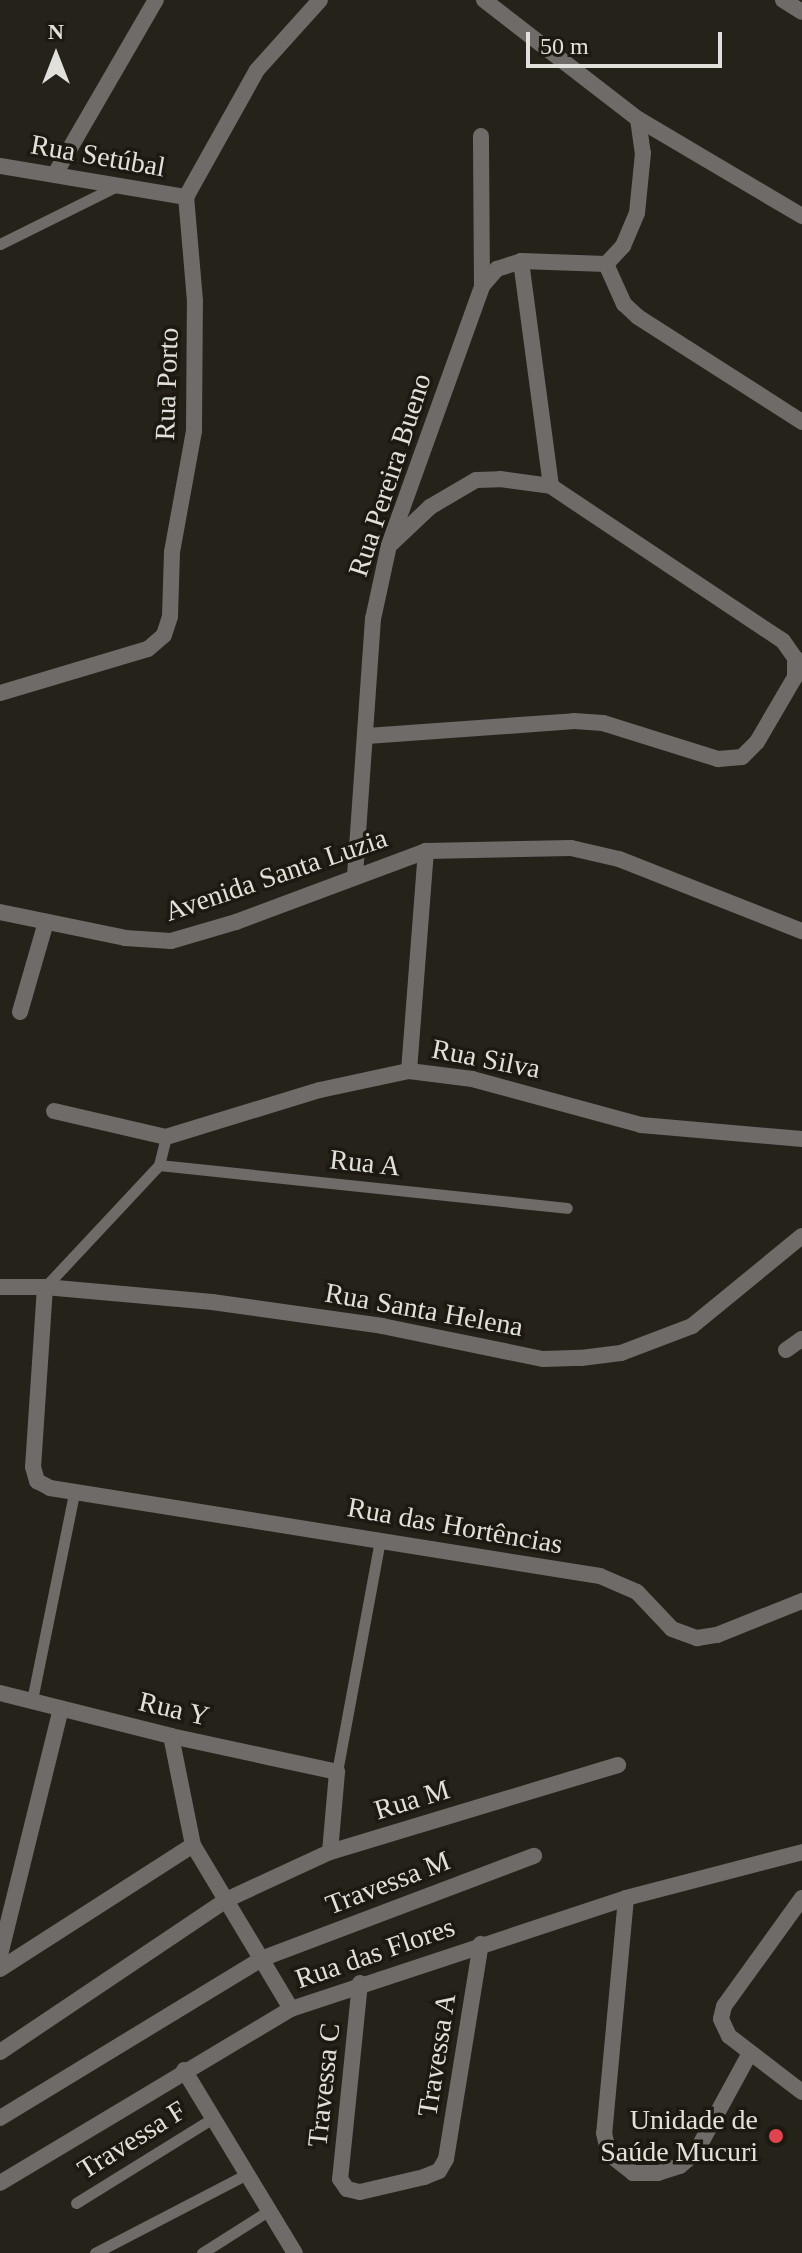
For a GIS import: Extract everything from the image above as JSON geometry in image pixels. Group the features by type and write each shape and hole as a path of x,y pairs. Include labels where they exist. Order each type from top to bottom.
{"street":[{"path":"55,174 156,0"},
{"path":"186,197 257,70 320,0"},
{"path":"783,0 802,12"},
{"path":"491,2 638,119 802,216"},
{"path":"482,286 497,269 521,261 606,264 623,246 637,213 643,153 638,119"},
{"name":"Rua Pereira Bueno","path":"355,876 373,619 389,545 482,286 481,136"},
{"name":"Rua Setúbal","path":"0,166 186,197"},
{"name":"Rua Porto","path":"0,693 148,649 164,635 170,616 172,552 194,431 195,301 186,197"},
{"path":"521,261 551,486"},
{"path":"606,264 624,304 638,317 802,422"},
{"path":"367,736 574,721 603,723 718,759 742,757 757,742 795,677 795,658 783,641 551,486 500,479 476,480 430,507 389,545"},
{"name":"Avenida Santa Luzia","path":"0,912 148,941 171,941 236,922 426,851 540,847 596,852 802,931"},
{"name":"Avenida Santa Luzia","path":"409,1071 426,851"},
{"path":"20,1012 46,922"},
{"name":"Rua Silva","path":"166,1137 320,1090 409,1071 472,1079 641,1125 802,1139"},
{"path":"54,1111 166,1137"},
{"name":"Rua Santa Helena","path":"0,1287 45,1287 212,1302 382,1326 543,1359 581,1358 621,1353 692,1326 802,1236"},
{"name":"Rua das Hortências","path":"45,1287 33,1467 37,1481 74,1494 260,1519 620,1582 637,1592 672,1629 697,1638 717,1635 802,1601"},
{"path":"786,1350 802,1339"},
{"name":"Rua Y","path":"0,1693 171,1736 337,1772"},
{"path":"0,1955 61,1708"},
{"path":"171,1736 193,1845 291,2009"},
{"name":"Rua M","path":"226,1900 330,1852 618,1765"},
{"path":"330,1852 337,1772"},
{"path":"0,1969 193,1845"},
{"name":"Rua das Flores","path":"0,2183 184,2070 291,2009 360,1983 626,1898 802,1852"},
{"name":"Travessa M","path":"0,2118 261,1959 534,1856"},
{"path":"626,1898 604,2133 609,2154 633,2173 658,2173 680,2166 696,2152 750,2053"},
{"path":"802,1898 724,2006 721,2019 729,2036 802,2092"},
{"path":"0,2052 226,1900"},
{"name":"Travessa A","path":"347,2189 360,2192 439,2171 446,2159 481,1944"},
{"name":"Travessa C","path":"347,2189 340,2179 360,1983"},
{"path":"184,2070 295,2253"}],"lane":[{"path":"0,244 117,186"},
{"path":"45,1287 159,1165 166,1137"},
{"name":"Rua A","path":"159,1165 567,1208"},
{"path":"32,1700 74,1494"},
{"path":"337,1772 380,1540"},
{"name":"Travessa F","path":"76,2203 213,2118"},
{"path":"95,2253 247,2174"},
{"path":"202,2253 268,2211"}],"place":[{"name":"Unidade de Saúde Mucuri","path":"776,2136"}]}
